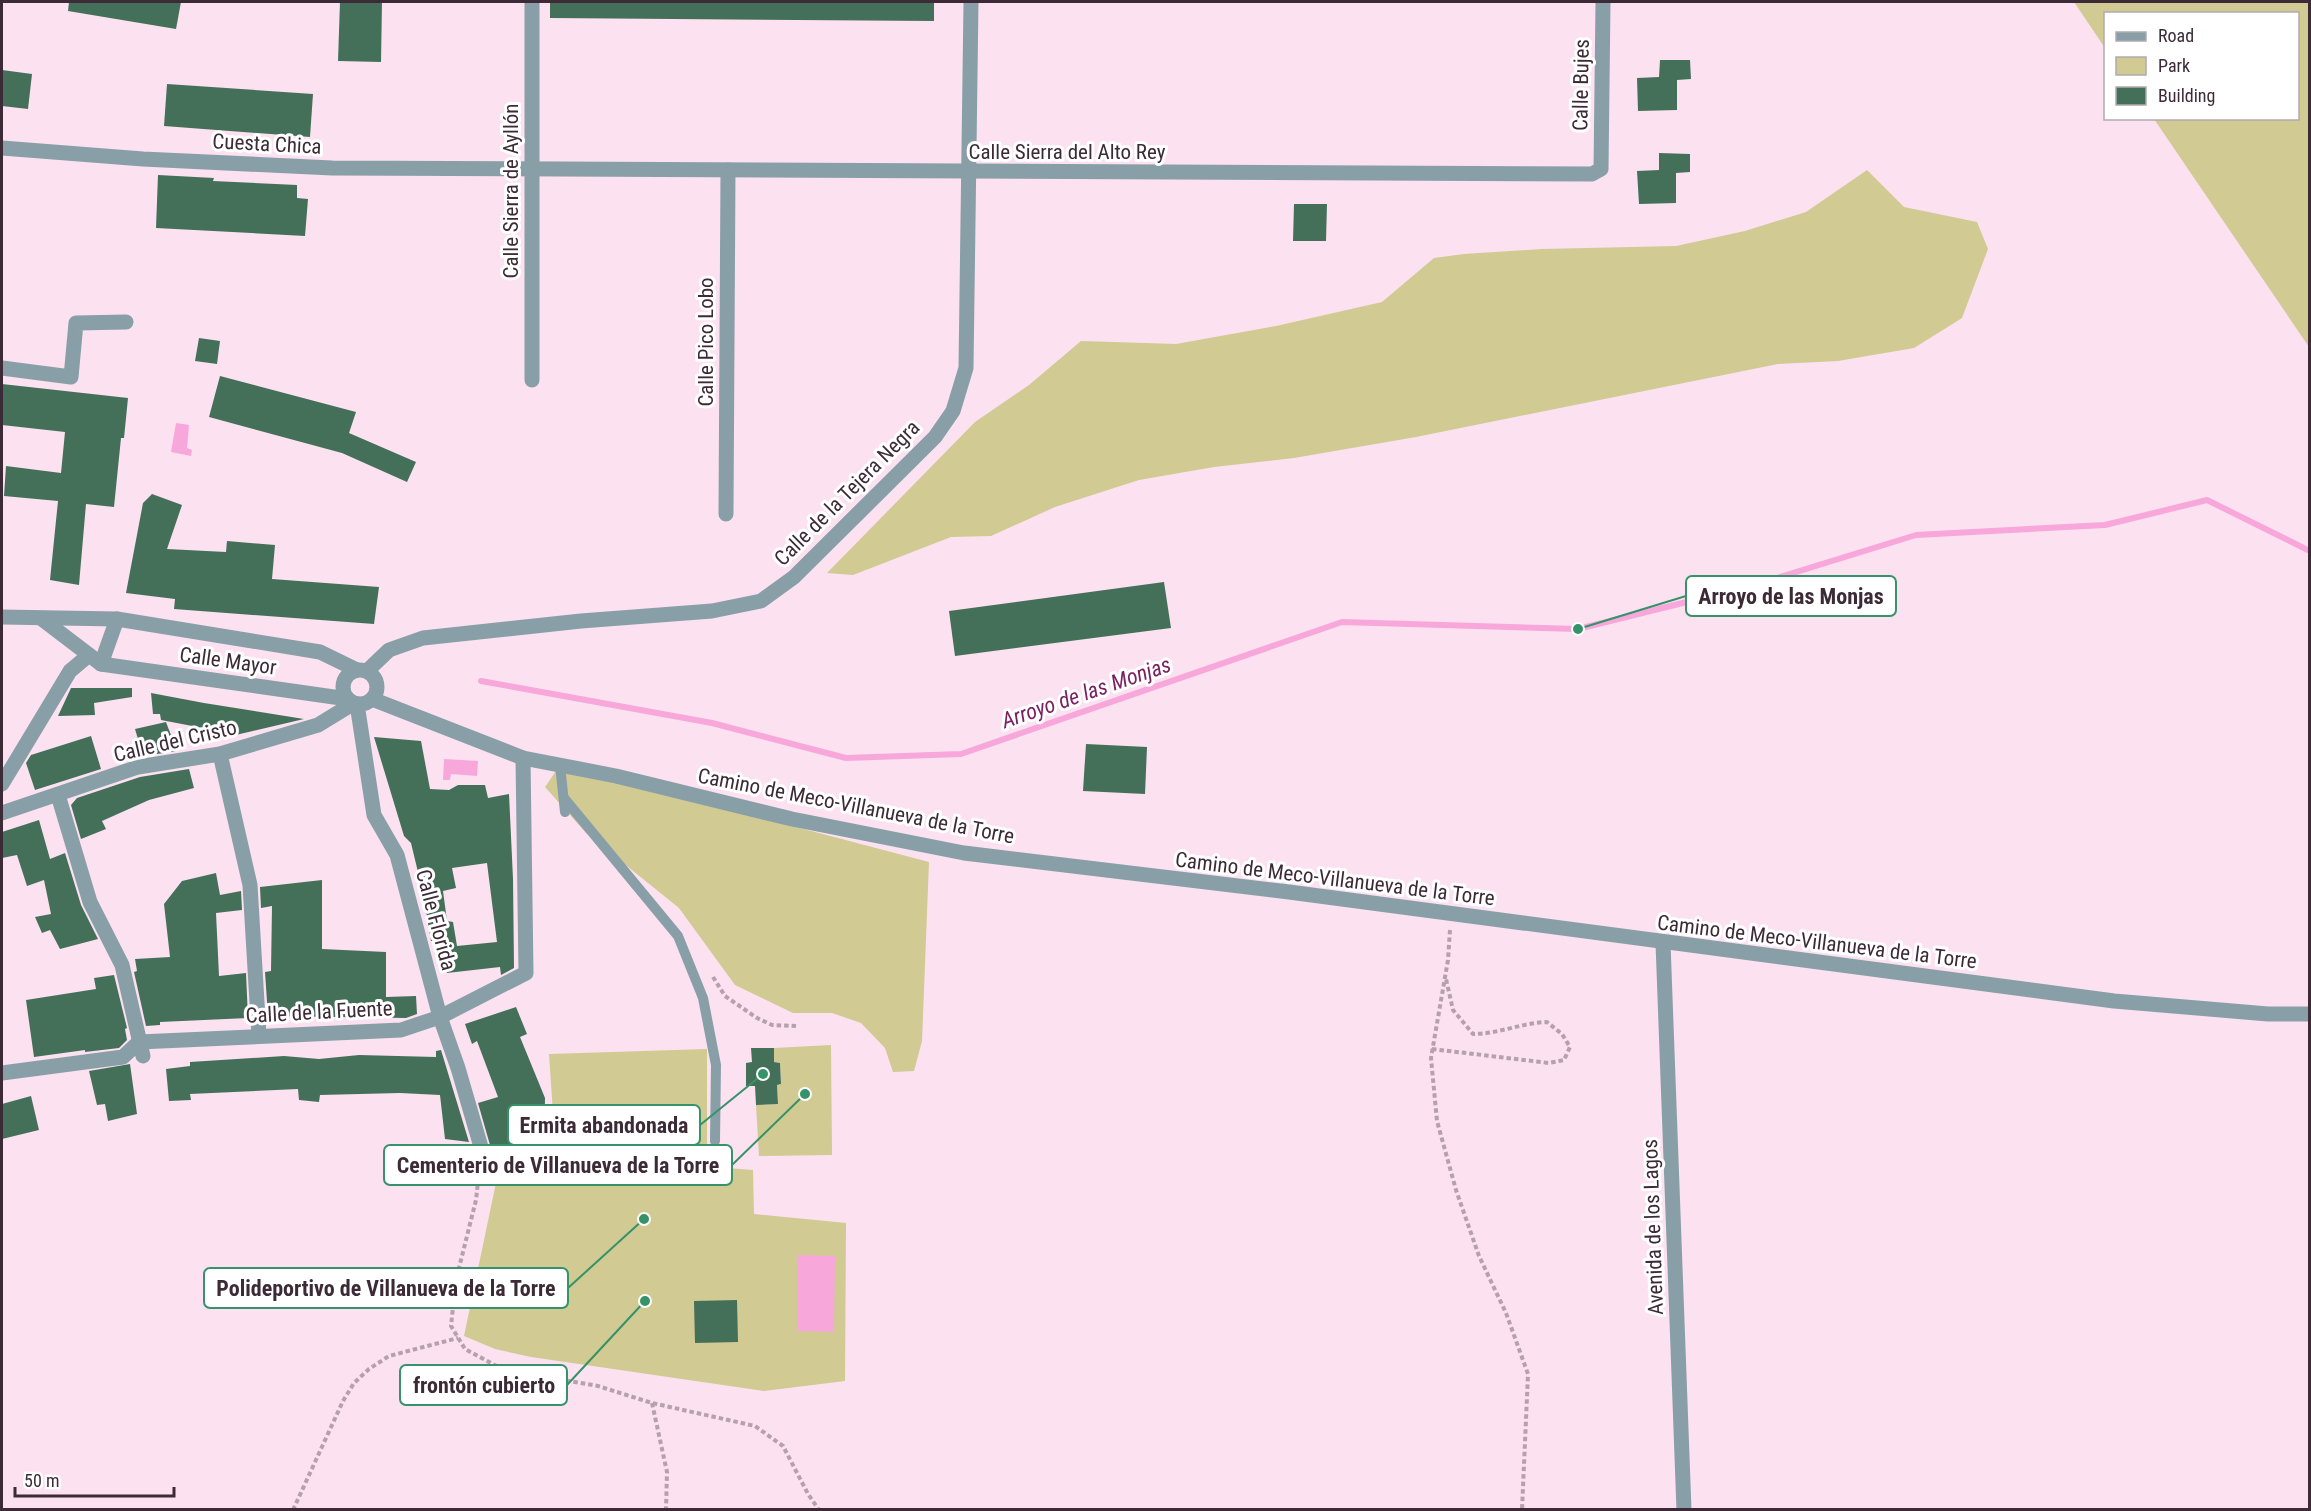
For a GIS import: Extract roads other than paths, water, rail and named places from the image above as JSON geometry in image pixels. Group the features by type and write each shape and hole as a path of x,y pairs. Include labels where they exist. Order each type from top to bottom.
{"street":[{"name":"Calle Sierra de Ayllón","path":"532,2 532,380"},
{"name":"Calle de la Tejera Negra","path":"362,671 389,651 423,638 581,621 712,611 762,601 794,577 935,437 953,411 966,368 971,2"},
{"name":"Calle Bujes","path":"1601,169 1603,2"},
{"name":"Cuesta Chica","path":"2,148 143,159 332,168 532,169"},
{"name":"Calle Sierra del Alto Rey","path":"532,169 1583,175 1592,174 1601,169"},
{"name":"Calle Pico Lobo","path":"726,514 728,170"},
{"path":"2,368 71,377 76,323 126,322"},
{"name":"Calle Mayor","path":"2,617 117,619 320,652 362,671"},
{"name":"Calle Mayor","path":"42,619 95,659 353,702"},
{"path":"2,784 70,671 95,659 117,619"},
{"path":"362,671 372,675 377,683 377,690 372,699 364,704 353,702 343,690 344,680 350,673 362,671"},
{"name":"Camino de Meco-Villanueva de la Torre","path":"372,699 523,758 616,776 792,819 964,854 1289,892 2114,1001 2268,1014 2310,1014"},
{"name":"Calle del Cristo","path":"2,813 138,767 220,754 318,725 353,702"},
{"name":"Calle Florida","path":"353,702 375,815 397,855 440,1017 481,1147"},
{"path":"220,754 250,885 259,1036"},
{"name":"Calle de la Fuente","path":"141,1049 259,1036 401,1030 440,1017 526,973 523,758"},
{"path":"2,1074 123,1057 141,1049 122,965 90,902 58,795"},
{"name":"Avenida de los Lagos","path":"1663,943 1684,1509"}],"lane":[{"path":"560,765 566,812"},
{"path":"564,798 678,936 703,998 716,1065 715,1141"}],"waterway":[{"name":"Arroyo de las Monjas","path":"481,681 712,723 846,758 961,754 1342,622 1578,629 1751,586 1916,535 2105,525 2207,500 2310,551"}],"place":[{"name":"Arroyo de las Monjas","path":"1578,629"},
{"name":"Ermita abandonada","path":"763,1074"},
{"name":"Cementerio de Villanueva de la Torre","path":"805,1094"},
{"name":"Polideportivo de Villanueva de la Torre","path":"644,1219"},
{"name":"frontón cubierto","path":"645,1301"}]}
